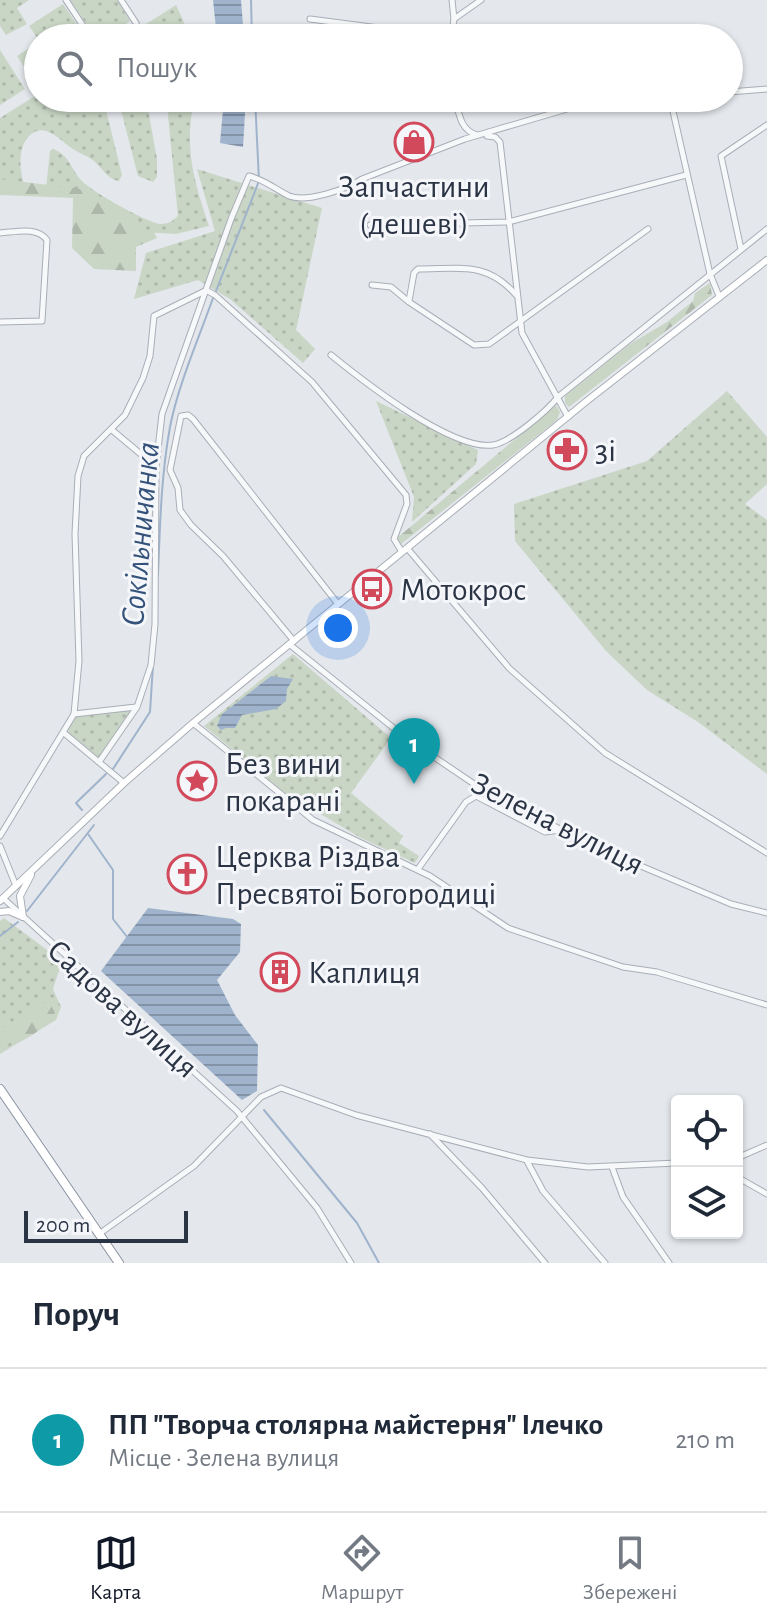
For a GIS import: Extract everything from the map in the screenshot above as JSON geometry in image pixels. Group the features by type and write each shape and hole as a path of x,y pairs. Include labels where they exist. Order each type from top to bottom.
{"highway":[{"path":"0,1089 119,1263"}],"main road":[{"path":"1,899 193,723 568,417 767,260"},
{"path":"23,917 20,896 35,868"},
{"path":"0,912 9,911 23,917"}],"street":[{"path":"66,0 82,24"},
{"path":"121,0 136,23"},
{"path":"452,0 453,24"},
{"path":"454,19 481,0"},
{"path":"310,19 348,24"},
{"path":"743,91 767,89"},
{"path":"459,112 463,126 470,133 495,137 500,142 522,333 568,417"},
{"path":"99,762 137,707 151,665 155,624 156,467 162,414 249,176 260,178 290,196 301,198 326,194 348,188 362,179 465,139 559,112"},
{"path":"673,112 710,274 719,296"},
{"path":"741,249 721,156 767,125"},
{"path":"370,225 508,222 686,175"},
{"path":"372,285 391,287 474,345 489,344 648,229"},
{"path":"331,355 370,387 405,410 442,430 480,444 492,445 504,441 550,407 558,397 767,229"},
{"path":"0,233 34,231 47,240 42,321 0,322"},
{"path":"409,302 414,273 418,269 481,270 502,279 516,295"},
{"path":"0,836 74,714 79,661 75,534 78,476 84,456 125,415 150,356 154,316 206,290"},
{"path":"206,290 312,382 406,495 407,504 394,539 509,668 605,753 767,853"},
{"name":"Зелена вулиця","path":"338,604 193,419 184,414 179,419 170,470 178,488 180,510 223,556 292,642 406,738 482,789 598,848 731,904 767,913"},
{"path":"112,430 156,467"},
{"path":"74,714 137,707"},
{"path":"193,723 313,820 418,869 508,928 612,964 657,972 767,1005"},
{"path":"64,733 124,783"},
{"path":"418,869 466,802 482,789"},
{"path":"476,796 545,832 561,829"},
{"path":"0,846 16,886"},
{"name":"Садова вулиця","path":"1,899 243,1118 317,1208 351,1263"},
{"path":"98,1235 194,1166 261,1097 281,1088 356,1115 527,1160 588,1167 671,1163"},
{"path":"429,1133 482,1188 545,1263"},
{"path":"743,1155 767,1145"},
{"path":"527,1160 543,1191 605,1263"},
{"path":"612,1167 623,1197 669,1263"},
{"path":"743,1180 767,1194"}],"green space":[{"path":"0,0 29,0 17,8 27,24 6,35 0,26"},
{"path":"70,0 117,0 130,21 126,24 86,24"},
{"path":"63,4 77,24 32,24"},
{"path":"176,5 185,24 146,24"},
{"path":"0,50 24,90 0,105"},
{"path":"24,51 24,67 17,56"},
{"path":"24,103 24,112 106,112 122,175 119,181 50,132 38,131 26,140 22,150 24,184 46,189 50,151 53,149 63,155 87,186 133,213 161,224 178,216 168,112 193,112 192,163 209,226 176,234 143,232 102,218 77,196 0,190 0,118"},
{"path":"122,112 149,112 157,177 153,182 138,176"},
{"path":"197,169 322,208 296,330 315,349 303,363 230,299 198,280 134,299 146,253 215,231"},
{"path":"0,179 89,190 126,212 135,229 154,232 157,238 136,247 136,271 94,269 72,248 73,198 0,195"},
{"path":"710,283 712,295 569,407 565,403 565,396 630,344 667,322 693,301 695,293"},
{"path":"727,391 767,437 767,484 745,504 767,520 767,774 698,722 647,690 606,651 515,541 514,504 647,461"},
{"path":"376,401 478,450 476,464 412,522 414,497"},
{"path":"556,405 560,412 557,420 401,544 397,538"},
{"path":"293,654 391,738 351,793 403,836 399,843 419,856 415,863 361,838 285,793 204,726"},
{"path":"134,711 99,759 69,735 68,729 74,717"},
{"path":"4,918 62,961 53,989 61,1007 56,1020 0,1054 0,921"},
{"path":"48,1000 55,1013 45,1025 25,1039 2,1048 0,1026"}],"water":[{"path":"213,0 241,0 243,24 216,24"},
{"path":"223,112 245,112 243,147 220,143"},
{"path":"271,676 293,679 287,689 286,701 276,709 242,715 235,728 221,730 217,726 222,714"},
{"path":"148,908 233,919 241,924 240,952 217,980 235,1015 258,1045 257,1091 242,1100 101,971"}],"waterway":[{"name":"Сокільничанка","path":"251,0 252,24"},
{"name":"Сокільничанка","path":"216,291 259,181 256,112"},
{"name":"Сокільничанка","path":"158,575 163,482 170,427 183,378 213,298"},
{"name":"Сокільничанка","path":"113,769 150,712 153,665"},
{"path":"82,810 76,803 106,774"},
{"path":"27,911 94,825"},
{"path":"88,834 113,870 113,919 128,938"},
{"path":"0,936 18,922"},
{"path":"264,1110 357,1223 379,1263"}],"place":[{"name":"Запчастини (дешеві)","path":"414,142"},
{"name":"3і","path":"567,450"},
{"name":"Мотокрос","path":"372,589"},
{"name":"Без вини покарані","path":"197,781"},
{"name":"ПП \"Творча столярна майстерня\" Ілечко","path":"414,784"},
{"name":"Церква Різдва Пресвятої Богородиці","path":"187,874"},
{"name":"Каплиця","path":"280,972"}]}
